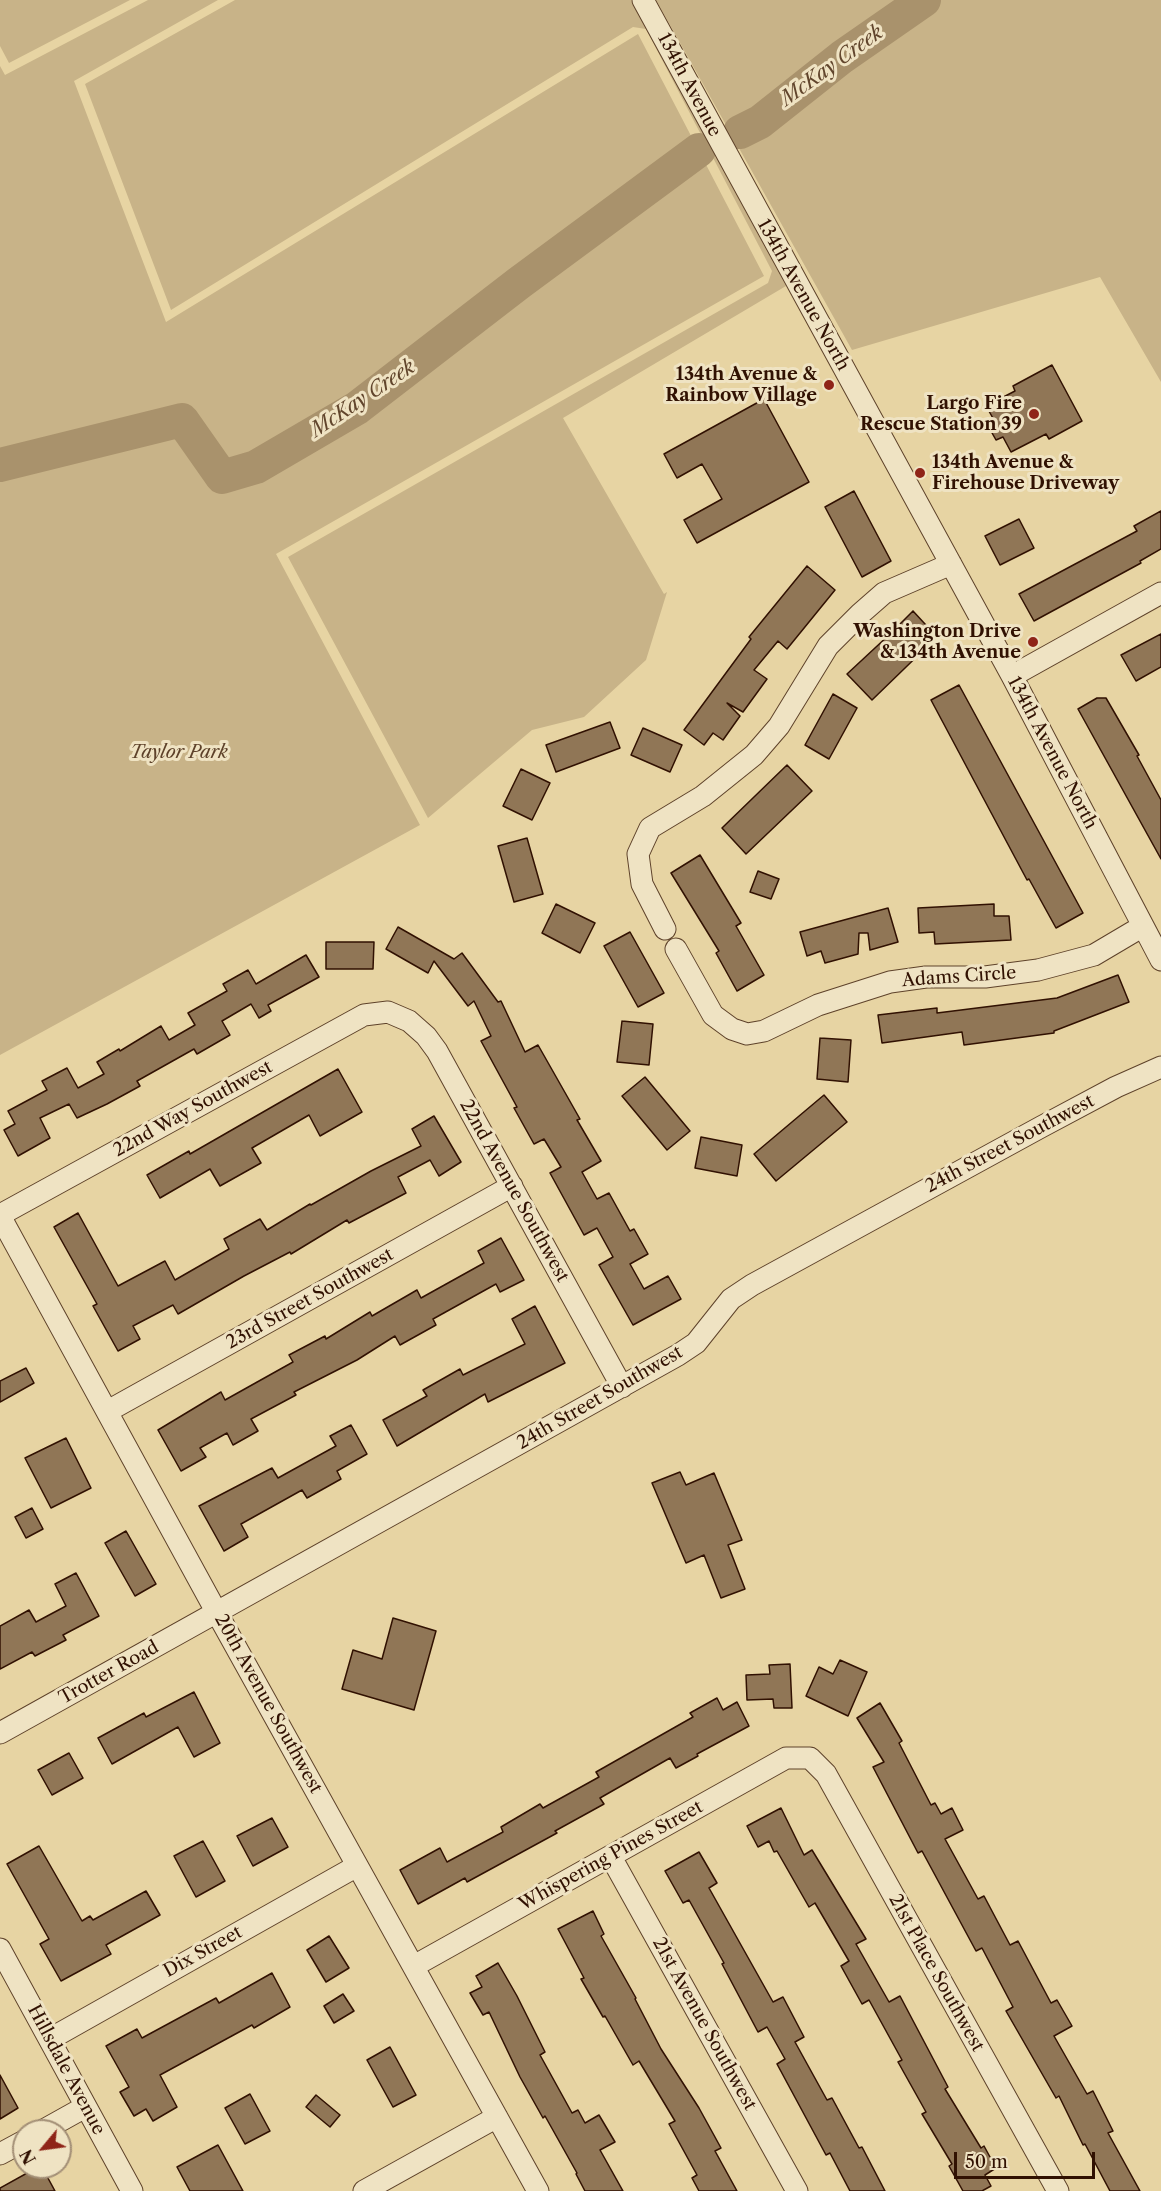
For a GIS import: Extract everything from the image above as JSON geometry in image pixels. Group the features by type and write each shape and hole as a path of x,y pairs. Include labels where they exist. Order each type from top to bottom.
{"street":[{"name":"134th Avenue","path":"643,0 735,169"},
{"name":"134th Avenue North","path":"735,169 1012,676 1161,960"},
{"path":"665,928 642,884 638,854 650,828 703,796 754,755 779,726 828,646 860,614 884,593 951,564"},
{"path":"1012,676 1161,593"},
{"name":"Adams Circle","path":"676,949 713,1015 732,1029 747,1034 764,1031 818,1005 890,982 926,977 985,977 1028,971 1094,955 1143,926"},
{"name":"22nd Avenue Southwest","path":"388,1012 409,1021 432,1043 622,1388"},
{"name":"22nd Way Southwest","path":"0,1215 364,1015 388,1012"},
{"name":"24th Street Southwest","path":"217,1613 622,1388 696,1343 731,1299 752,1286 1041,1127 1116,1087 1161,1067"},
{"name":"23rd Street Southwest","path":"108,1411 512,1186"},
{"name":"20th Avenue Southwest","path":"0,1215 217,1613 538,2191"},
{"name":"Trotter Road","path":"0,1733 217,1613"},
{"name":"Whispering Pines Street","path":"414,1966 786,1758 810,1758"},
{"name":"21st Place Southwest","path":"810,1758 826,1774 1058,2191"},
{"name":"21st Avenue Southwest","path":"611,1857 797,2191"},
{"name":"Dix Street","path":"50,2039 357,1866"},
{"name":"Hillsdale Avenue","path":"0,1949 132,2191"},
{"path":"64,2119 86,2107"},
{"path":"364,2191 497,2116"}],"green space":[{"path":"0,0 130,0 9,63 0,46"},
{"name":"Taylor Park","path":"148,0 218,0 74,81 166,322 638,34 764,276 276,554 420,825 0,1055 0,66 5,75"},
{"path":"235,0 631,0 786,286 563,418 664,594 667,592 646,660 584,717 532,730 428,818 288,557 768,283 772,271 646,29 633,27 171,310 85,84"},
{"path":"656,0 1161,0 1161,382 1100,277 852,350"}],"building":[{"name":"Largo Fire Rescue Station 39","path":"1052,365 1082,421 1049,439 1046,434 1011,452 1003,437 996,440 987,424 994,420 986,406 1015,391 1013,386"},
{"path":"764,399 809,482 697,543 684,520 722,499 702,464 677,478 664,454"},
{"path":"854,491 891,561 862,577 825,507"},
{"path":"1161,511 1161,549 1140,561 1141,563 1034,621 1019,594 1137,531 1134,526"},
{"path":"1019,519 1034,548 1000,565 985,536"},
{"path":"807,566 835,590 787,649 778,641 754,670 767,679 743,712 727,703 740,716 723,740 713,733 704,745 684,730 751,639 749,637"},
{"path":"913,611 937,637 872,700 847,674 890,634 895,638 892,632"},
{"path":"1161,634 1161,667 1136,681 1121,655"},
{"path":"959,685 1083,913 1056,928 1029,879 1027,880 931,700"},
{"path":"833,694 857,708 829,759 805,745"},
{"path":"1097,698 1106,698 1139,755 1137,756 1161,800 1161,859 1078,709"},
{"path":"610,722 620,748 556,772 546,745"},
{"path":"643,728 682,745 670,772 631,755"},
{"path":"787,765 812,791 746,854 722,828"},
{"path":"521,769 550,783 532,820 503,806"},
{"path":"527,838 543,894 514,902 498,846"},
{"path":"700,855 741,923 736,926 764,975 737,991 716,953 719,951 671,873"},
{"path":"758,871 779,879 771,899 750,892"},
{"path":"556,904 595,923 580,953 542,933"},
{"path":"994,904 994,916 1009,916 1011,940 935,944 934,932 919,933 918,908"},
{"path":"888,908 898,942 870,950 868,933 859,933 858,954 825,963 821,951 807,956 800,932"},
{"path":"398,927 454,959 462,953 498,1002 501,1001 525,1052 538,1045 601,1161 582,1172 597,1199 609,1193 630,1231 634,1229 648,1254 630,1264 644,1289 668,1276 681,1299 633,1325 599,1265 613,1257 597,1228 584,1235 550,1173 561,1167 544,1139 534,1144 514,1108 517,1107 481,1041 491,1036 474,1001 468,1006 434,961 428,973 386,949"},
{"path":"630,932 664,993 638,1007 604,946"},
{"path":"326,942 374,942 373,969 326,969"},
{"path":"306,955 319,977 268,1005 271,1011 259,1018 251,1004 222,1021 230,1035 197,1054 194,1049 137,1081 140,1086 77,1118 69,1104 40,1118 50,1138 18,1156 4,1130 15,1124 8,1111 47,1090 42,1081 67,1068 78,1088 104,1074 97,1062 161,1026 169,1040 195,1025 188,1013 227,991 223,984 248,970 256,984"},
{"path":"1118,975 1129,1002 1054,1031 1054,1033 964,1045 962,1032 882,1043 878,1015 937,1008 937,1013 1057,998"},
{"path":"622,1021 653,1024 649,1065 617,1062"},
{"path":"820,1038 851,1040 848,1082 817,1079"},
{"path":"338,1069 362,1112 320,1136 309,1115 252,1148 261,1163 220,1186 210,1169 160,1198 147,1175 189,1151 190,1154"},
{"path":"645,1077 690,1131 667,1150 622,1096"},
{"path":"824,1095 847,1122 776,1181 754,1154"},
{"path":"434,1116 461,1162 439,1176 430,1160 398,1177 406,1193 349,1223 347,1220 291,1254 290,1252 244,1276 178,1314 173,1305 133,1326 140,1339 118,1351 93,1306 97,1304 54,1227 78,1213 118,1286 165,1261 175,1280 229,1249 224,1239 260,1219 267,1230 310,1204 421,1146 412,1129"},
{"path":"701,1137 742,1145 737,1176 695,1168"},
{"path":"501,1238 524,1280 500,1292 496,1284 433,1319 436,1325 400,1345 395,1336 357,1360 294,1392 296,1395 251,1419 258,1431 233,1445 227,1433 200,1448 206,1457 181,1471 158,1430 221,1392 225,1400 293,1362 289,1355 325,1336 326,1339 370,1312 372,1316 417,1290 421,1298 484,1263 478,1251"},
{"path":"535,1306 565,1363 488,1402 485,1394 397,1446 383,1420 427,1396 423,1390 460,1369 463,1375 525,1344 512,1319"},
{"path":"26,1368 34,1383 0,1402 0,1381"},
{"path":"351,1425 367,1454 337,1471 341,1479 307,1498 302,1490 241,1524 248,1537 224,1551 199,1506 272,1468 278,1478 336,1446 330,1436"},
{"path":"66,1438 91,1488 51,1508 25,1458"},
{"path":"680,1472 686,1485 714,1473 742,1540 728,1545 745,1589 721,1598 704,1555 686,1563 652,1483"},
{"path":"32,1508 43,1529 26,1538 15,1517"},
{"path":"126,1531 156,1584 135,1596 105,1543"},
{"path":"76,1573 99,1616 63,1635 66,1640 35,1656 32,1652 0,1669 0,1626 29,1610 36,1622 66,1606 55,1584"},
{"path":"393,1618 436,1631 414,1710 342,1689 353,1650 382,1659"},
{"path":"840,1660 867,1672 848,1716 806,1696 819,1667 833,1674"},
{"path":"790,1664 792,1708 774,1708 773,1699 747,1700 746,1675 770,1674 769,1665"},
{"path":"194,1692 220,1743 194,1757 178,1727 112,1764 98,1738 144,1713 146,1717"},
{"path":"717,1698 723,1710 737,1702 749,1726 676,1768 670,1758 600,1798 604,1804 555,1831 557,1833 467,1882 465,1878 418,1904 400,1870 440,1848 447,1862 503,1832 501,1827 540,1804 543,1808 599,1777 596,1772 693,1717 690,1713"},
{"path":"880,1703 902,1741 899,1743 931,1805 935,1803 941,1814 952,1808 963,1830 945,1839 978,1899 984,1896 1010,1945 1018,1941 1051,2003 1057,2000 1072,2026 1054,2036 1087,2094 1093,2091 1113,2131 1108,2133 1140,2191 1110,2191 1085,2144 1083,2145 1059,2096 1056,2098 1006,2011 1013,2007 982,1948 976,1951 922,1851 918,1853 873,1767 884,1762 857,1718"},
{"path":"69,1753 83,1778 52,1795 38,1770"},
{"path":"781,1808 804,1855 812,1850 866,1939 856,1944 889,2002 900,1996 948,2087 945,2089 981,2148 984,2146 996,2168 985,2175 991,2186 982,2191 963,2191 949,2166 952,2164 922,2114 926,2112 898,2062 902,2060 869,2000 862,2004 841,1966 849,1961 815,1903 809,1907 769,1841 758,1847 747,1826"},
{"path":"272,1818 288,1847 253,1866 237,1836"},
{"path":"203,1841 225,1881 196,1897 174,1856"},
{"path":"39,1846 82,1921 90,1916 93,1920 146,1891 160,1915 106,1945 111,1954 61,1981 40,1944 49,1939 7,1864"},
{"path":"699,1852 717,1883 709,1888 773,2002 783,1997 804,2037 795,2042 827,2100 832,2098 859,2148 862,2147 885,2191 850,2191 830,2153 826,2155 777,2064 785,2059 767,2027 758,2032 722,1964 724,1963 689,1900 683,1903 665,1871"},
{"path":"593,1911 604,1934 601,1936 636,1998 661,2049 699,2108 721,2148 715,2151 737,2191 699,2191 692,2178 697,2175 669,2124 675,2121 639,2061 633,2065 581,1979 584,1978 558,1929"},
{"path":"329,1936 349,1968 326,1982 307,1950"},
{"path":"498,1963 545,2052 540,2055 572,2113 578,2110 585,2123 599,2115 615,2142 600,2150 623,2191 585,2191 545,2116 543,2118 520,2077 489,2012 483,2015 470,1993 482,1987 476,1976"},
{"path":"272,1973 290,2007 254,2028 252,2025 160,2075 177,2107 153,2121 146,2109 134,2116 120,2092 129,2087 106,2046 137,2029 142,2038 216,1998 219,2003"},
{"path":"343,1994 354,2011 334,2023 324,2006"},
{"path":"390,2047 416,2095 393,2107 367,2060"},
{"path":"0,2075 18,2108 0,2119"},
{"path":"250,2094 270,2131 245,2144 225,2108"},
{"path":"316,2095 340,2115 330,2127 306,2107"},
{"path":"218,2145 243,2191 190,2191 177,2167"},
{"path":"16,2179 48,2179 55,2191 0,2191 0,2188"}],"waterway":[{"name":"McKay Creek","path":"740,132 760,122 842,57 924,0"},
{"name":"McKay Creek","path":"0,465 182,420 222,477 256,467 357,408 519,283 699,150"}],"place":[{"name":"134th Avenue & Rainbow Village","path":"829,385"},
{"name":"Largo Fire Rescue Station 39","path":"1034,414"},
{"name":"134th Avenue & Firehouse Driveway","path":"920,473"},
{"name":"Washington Drive & 134th Avenue","path":"1033,642"}]}
